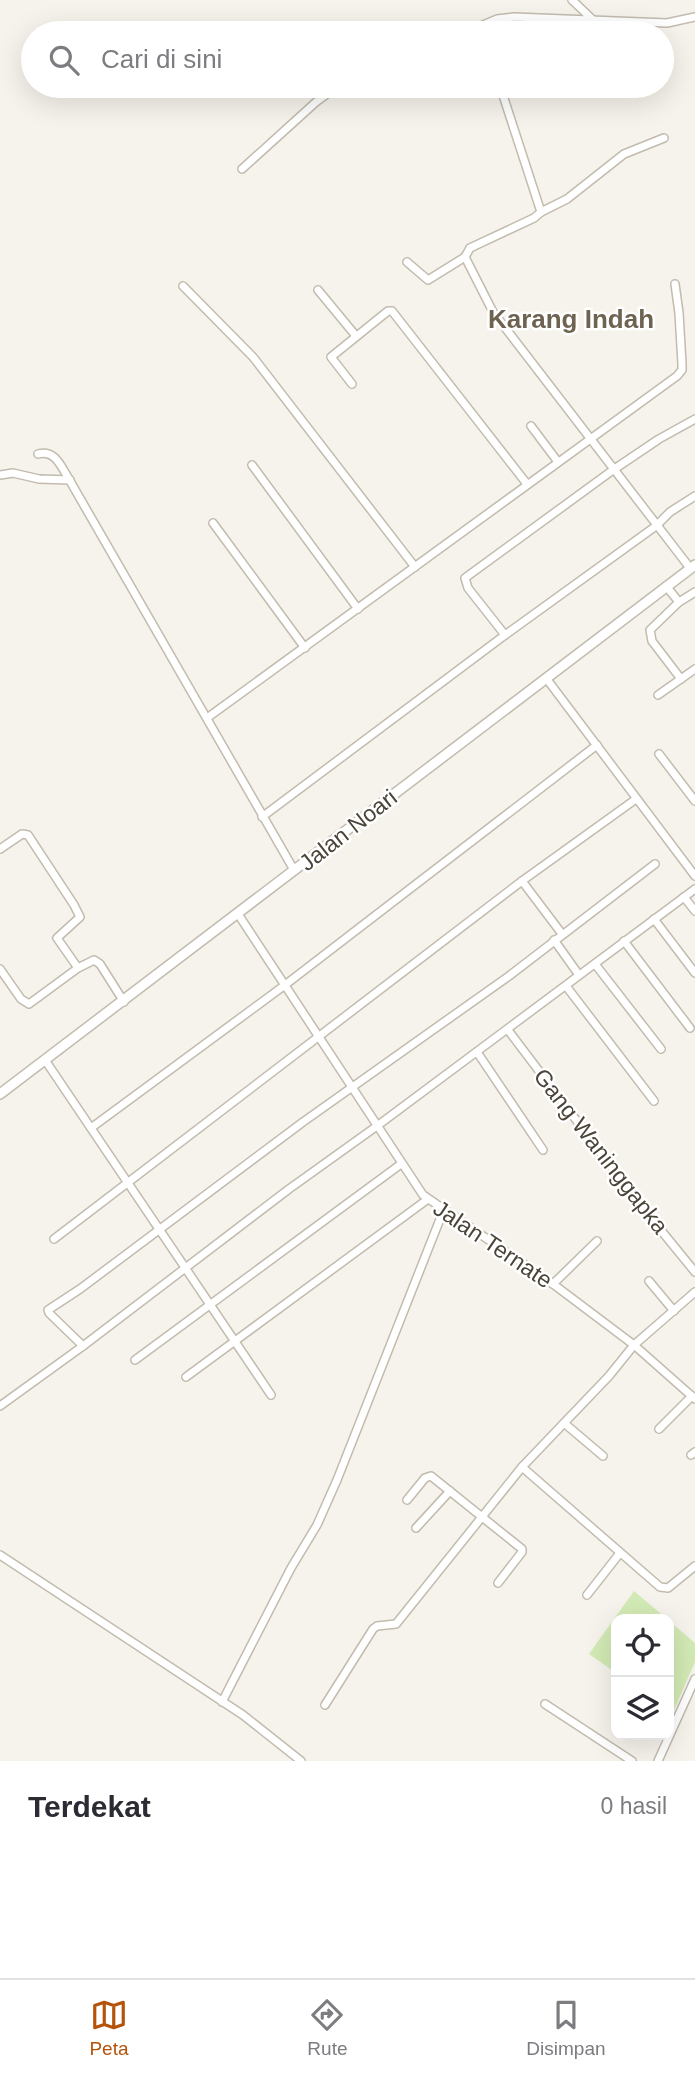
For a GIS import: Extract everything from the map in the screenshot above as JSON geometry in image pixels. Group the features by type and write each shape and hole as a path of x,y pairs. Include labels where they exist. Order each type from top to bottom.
{"street":[{"path":"572,0 593,20"},
{"path":"494,21 513,17 618,21"},
{"path":"674,22 695,17"},
{"path":"242,169 322,98"},
{"path":"504,98 541,212"},
{"path":"407,262 428,280 465,257 470,248 539,216 541,212 567,199 624,154 664,138"},
{"path":"465,257 494,312 656,526 693,567"},
{"path":"207,718 680,374 681,348 675,284"},
{"path":"183,286 253,357 415,567"},
{"path":"318,290 356,336"},
{"path":"352,384 331,357 392,311 527,484"},
{"path":"505,635 468,588 466,578 613,470 695,419"},
{"path":"531,426 558,462"},
{"path":"38,454 48,453 54,457 69,480 295,870"},
{"path":"251,466 358,609"},
{"path":"0,475 13,473 39,479 69,480"},
{"path":"262,817 695,496"},
{"path":"213,523 305,648"},
{"name":"Jalan Noari","path":"0,1094 693,567"},
{"path":"666,586 679,602"},
{"path":"681,678 652,641 650,633 652,627 679,602 695,592"},
{"path":"658,695 695,669"},
{"path":"546,678 695,876"},
{"path":"91,1128 285,985 597,745"},
{"path":"660,754 695,801"},
{"path":"54,1239 522,881 636,799"},
{"path":"0,849 25,834 58,882 80,917 57,938 78,968"},
{"path":"83,1346 48,1310 460,1011 655,864"},
{"path":"522,881 562,934"},
{"path":"0,1406 695,889"},
{"path":"684,897 695,911"},
{"name":"Jalan Ternate","path":"238,914 401,1164 428,1199 553,1284 634,1345 694,1397"},
{"path":"654,919 695,974"},
{"path":"554,940 579,975"},
{"path":"624,941 690,1028"},
{"path":"0,969 21,999 29,1004 78,968 96,960 124,1002"},
{"path":"595,964 661,1049"},
{"path":"566,986 654,1101"},
{"name":"Gang Waninggapka","path":"508,1030 695,1272"},
{"path":"477,1052 543,1150"},
{"path":"45,1060 271,1395"},
{"path":"135,1360 401,1164"},
{"path":"186,1377 428,1199"},
{"path":"222,1702 317,1525 444,1209"},
{"path":"553,1284 597,1241"},
{"path":"649,1281 674,1311"},
{"path":"324,1705 373,1629 396,1624 522,1468 609,1376 634,1345 695,1292"},
{"path":"659,1429 694,1397"},
{"path":"564,1423 603,1456"},
{"path":"522,1468 665,1589 695,1566"},
{"path":"407,1500 429,1476 523,1550 498,1583"},
{"path":"416,1528 450,1491"},
{"path":"587,1595 620,1553"},
{"path":"0,1555 222,1702 301,1761"},
{"path":"658,1761 695,1679"},
{"path":"545,1704 632,1761"}],"green space":[{"path":"634,1591 661,1614 618,1614"},
{"path":"611,1623 611,1669 589,1654"},
{"path":"674,1625 695,1643 695,1662 674,1710"}],"district":[{"name":"Karang Indah","path":"571,319"}]}
